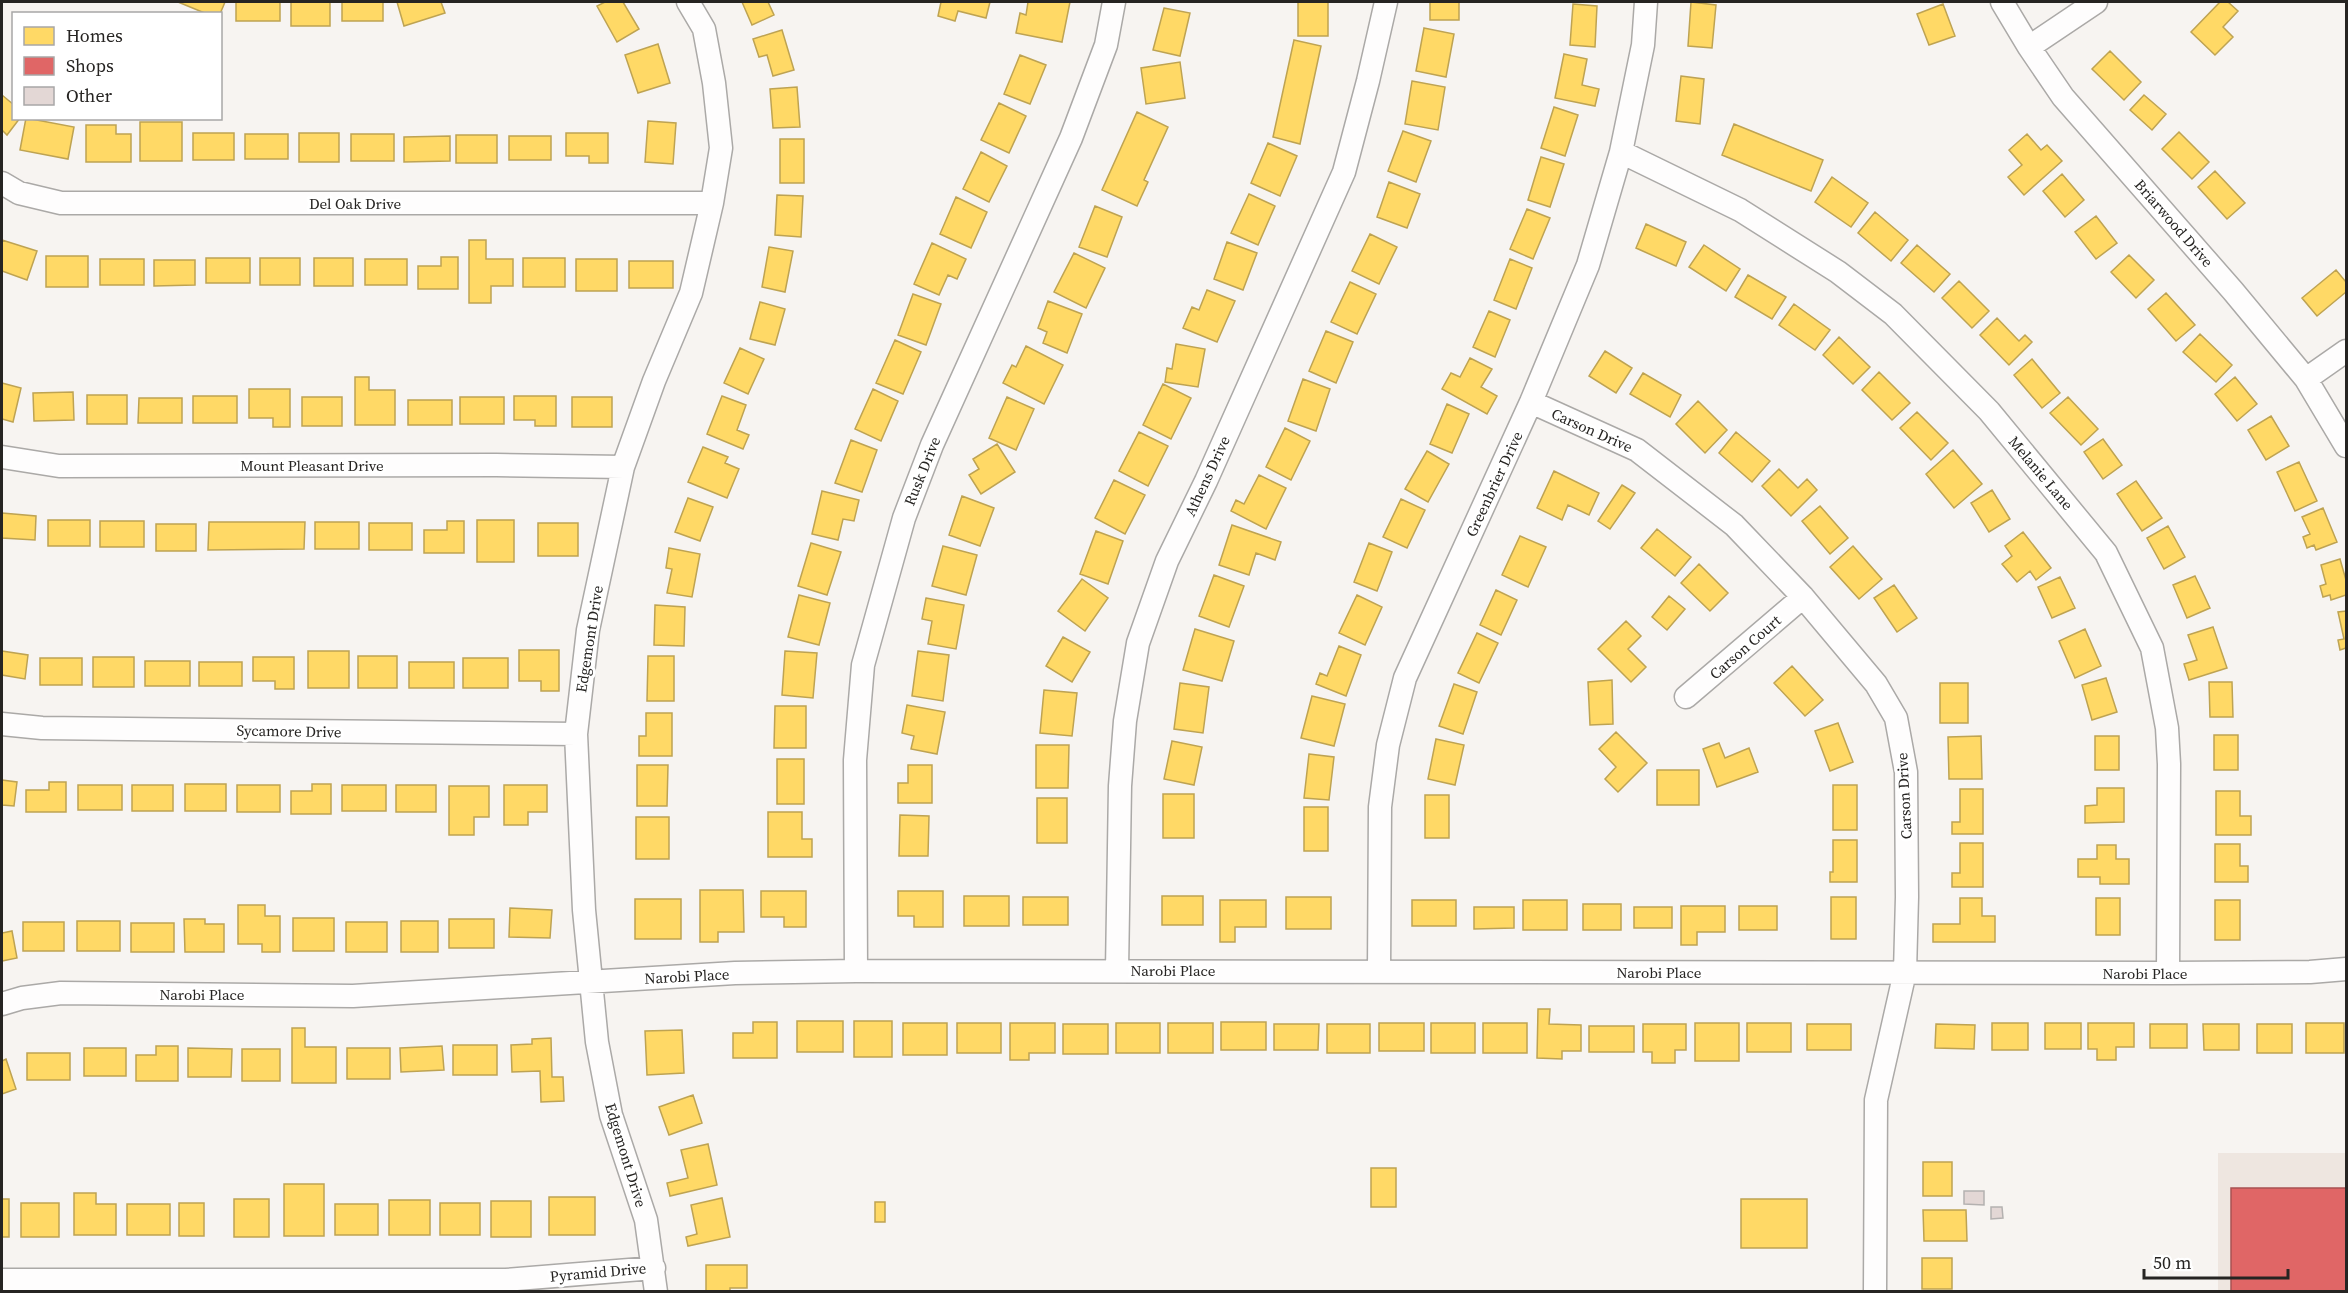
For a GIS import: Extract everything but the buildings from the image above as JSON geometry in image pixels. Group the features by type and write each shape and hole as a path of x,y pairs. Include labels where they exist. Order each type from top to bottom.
{"street":[{"name":"Edgemont Drive","path":"656,1292 646,1220 611,1115 597,1042 584,910 576,734 588,630 622,467 654,381 691,293 712,203 721,148 714,83 704,29 688,2"},
{"name":"Rusk Drive","path":"856,970 855,760 863,664 904,518 932,445 1071,138 1106,45 1114,2"},
{"name":"Athens Drive","path":"1117,970 1120,786 1125,721 1138,643 1167,561 1220,450 1344,172 1386,2"},
{"name":"Greenbrier Drive","path":"1380,970 1380,807 1388,745 1405,678 1532,402 1588,265 1621,152 1642,45 1646,2"},
{"name":"Briarwood Drive","path":"2002,2 2028,47 2063,97 2233,291 2306,379 2346,446"},
{"path":"2028,47 2096,2"},
{"name":"Melanie Lane","path":"1621,152 1740,210 1838,272 1893,314 1989,411 2106,553 2152,648 2167,729 2169,764 2168,973"},
{"name":"Del Oak Drive","path":"2,183 19,194 61,203 712,203"},
{"path":"2306,379 2346,351"},
{"name":"Carson Drive","path":"1532,402 1637,450 1734,525 1803,597 1876,684 1896,718 1906,772 1905,972 1876,1100 1875,1292"},
{"name":"Mount Pleasant Drive","path":"2,457 59,466 622,467"},
{"name":"Carson Court","path":"1686,698 1803,597"},
{"name":"Sycamore Drive","path":"2,724 42,728 576,734"},
{"name":"Narobi Place","path":"2,1004 22,998 61,993 353,996 735,973 856,970 2168,973 2310,972 2346,969"},
{"name":"Pyramid Drive","path":"2,1280 506,1280 654,1268"}],"shaded area":[{"path":"2218,1153 2346,1153 2346,1291 2218,1292"}]}
